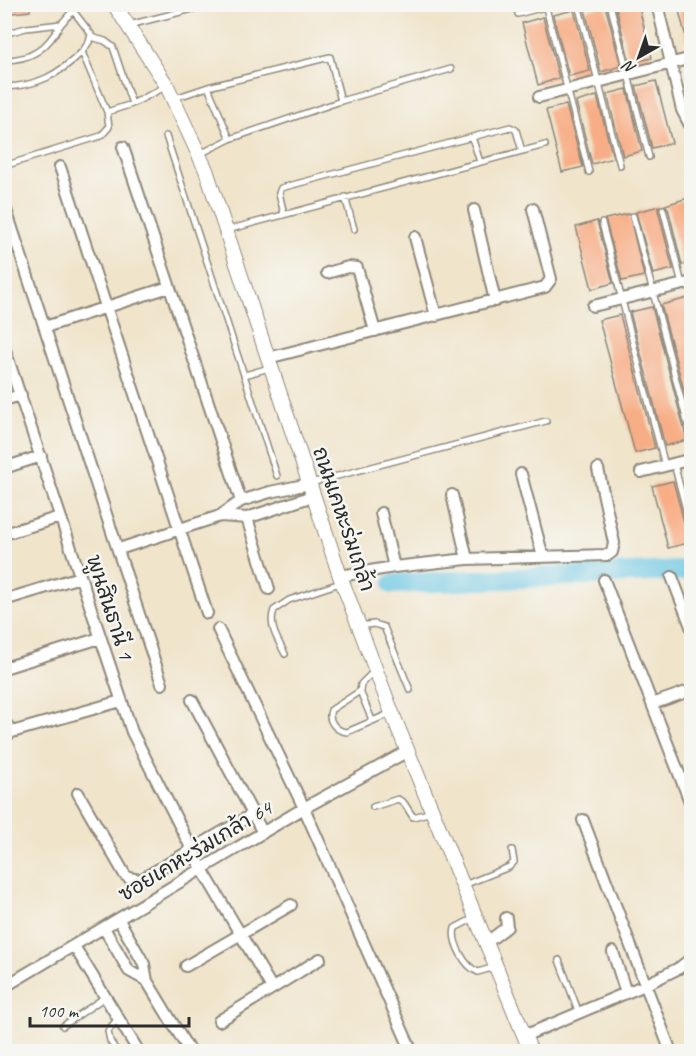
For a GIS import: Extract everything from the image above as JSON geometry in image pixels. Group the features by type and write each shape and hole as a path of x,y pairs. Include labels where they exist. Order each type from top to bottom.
{"street":[{"name":"ถนนเคหะร่มเกล้า","path":"114,4 170,92 199,154 227,230 311,490 358,626 531,1052"},
{"path":"657,4 682,110 692,129"},
{"path":"539,97 692,58"},
{"path":"123,147 241,501"},
{"path":"60,167 207,613"},
{"path":"4,204 162,684"},
{"path":"270,363 375,332 542,289 550,282 549,270 533,208"},
{"path":"474,210 495,301"},
{"path":"415,237 436,316"},
{"path":"327,273 348,267 357,268 375,332"},
{"path":"593,306 687,283"},
{"path":"45,327 169,287"},
{"name":"พูนสินธานี 1","path":"4,347 132,732 202,869 272,988"},
{"path":"4,400 21,395"},
{"path":"4,468 41,456"},
{"path":"641,472 692,459"},
{"path":"341,579 393,567 467,560 606,555 612,552 614,543 597,469"},
{"path":"521,474 543,557"},
{"path":"119,549 220,516 241,501 270,492 311,490"},
{"path":"220,516 247,518 311,490"},
{"path":"452,495 467,560"},
{"path":"254,497 259,514"},
{"path":"381,513 393,567"},
{"path":"4,534 60,517"},
{"path":"247,518 269,589"},
{"path":"4,600 80,576"},
{"path":"672,577 692,629"},
{"path":"604,580 692,807"},
{"path":"218,629 304,808 412,1052"},
{"path":"4,668 100,638"},
{"path":"652,704 692,690"},
{"path":"192,700 263,833"},
{"path":"4,721 8,735 121,701"},
{"name":"ซอยเคหะร่มเกล้า 64","path":"8,985 304,808 408,751"},
{"path":"78,793 124,875 141,880 253,814"},
{"path":"583,820 671,1052"},
{"path":"186,966 291,905"},
{"path":"486,943 507,927 506,918"},
{"path":"119,920 144,964 147,981 190,1052"},
{"path":"104,928 129,971 147,981"},
{"path":"74,946 139,1052"},
{"path":"613,952 626,993"},
{"path":"524,1036 645,986 679,968 692,958"},
{"path":"219,1021 320,959"},
{"path":"679,968 692,967"},
{"path":"4,973 8,985"}],"lane":[{"path":"4,60 35,54 46,45 79,4"},
{"path":"128,25 188,8 212,4"},
{"path":"519,14 555,4"},
{"path":"578,4 620,165"},
{"path":"610,4 649,157"},
{"path":"545,6 589,172"},
{"path":"4,87 21,86 44,80 60,71 82,52 91,37 89,30 74,12"},
{"path":"4,34 26,28 61,24"},
{"path":"91,37 105,41 113,47 132,104"},
{"path":"4,166 106,133 109,127 107,112 82,52"},
{"path":"107,112 170,92 208,87 330,57 341,101"},
{"path":"199,154 230,139 341,101 451,69"},
{"path":"208,87 230,139"},
{"path":"284,214 279,193 281,188 472,137 510,127 516,130 522,151"},
{"path":"166,136 277,476"},
{"path":"472,137 480,162"},
{"path":"227,230 545,145"},
{"path":"345,198 354,229"},
{"path":"663,209 687,283"},
{"path":"633,216 692,441"},
{"path":"602,224 669,465 692,532"},
{"path":"245,375 270,363"},
{"path":"311,490 546,421"},
{"path":"285,654 272,623 274,610 289,600 341,579"},
{"path":"358,626 374,624 384,627 410,690"},
{"path":"372,720 360,691 361,684 375,670"},
{"path":"360,691 335,706 330,714 331,720 340,731 347,732 392,713"},
{"path":"374,807 398,799 404,803 413,817 433,812"},
{"path":"463,885 509,867 514,862 512,850"},
{"path":"476,918 455,928 453,934 464,963 477,972 496,967"},
{"path":"559,960 579,1013"},
{"path":"63,1026 105,997"},
{"path":"117,1052 110,1041 108,1031 118,1018"}],"building":[{"path":"4,4 30,4 30,11 4,14"},
{"path":"615,4 638,4 652,58 630,63"},
{"path":"677,4 692,4 692,47 689,48"},
{"path":"605,5 621,66 601,72 585,10"},
{"path":"574,10 590,71 569,76 553,15"},
{"path":"543,17 559,78 538,85 522,23"},
{"path":"656,81 672,143 652,148 636,86"},
{"path":"627,89 642,151 623,156 607,94"},
{"path":"597,96 613,158 592,164 576,102"},
{"path":"566,105 583,167 562,172 546,110"},
{"path":"688,198 692,209 692,263 682,265 668,208 665,205"},
{"path":"659,206 658,210 673,269 653,274 636,212"},
{"path":"629,214 644,276 622,281 605,219"},
{"path":"597,221 613,283 592,289 576,227"},
{"path":"692,297 692,329 689,329 692,339 692,420 661,305"},
{"path":"652,307 687,440 665,446 630,312"},
{"path":"620,315 655,448 635,453 599,320"},
{"path":"673,481 687,533 692,537 692,542 668,548 652,486"},
{"path":"692,481 692,511 684,483"}],"waterway":[{"path":"393,584 692,570"}]}
